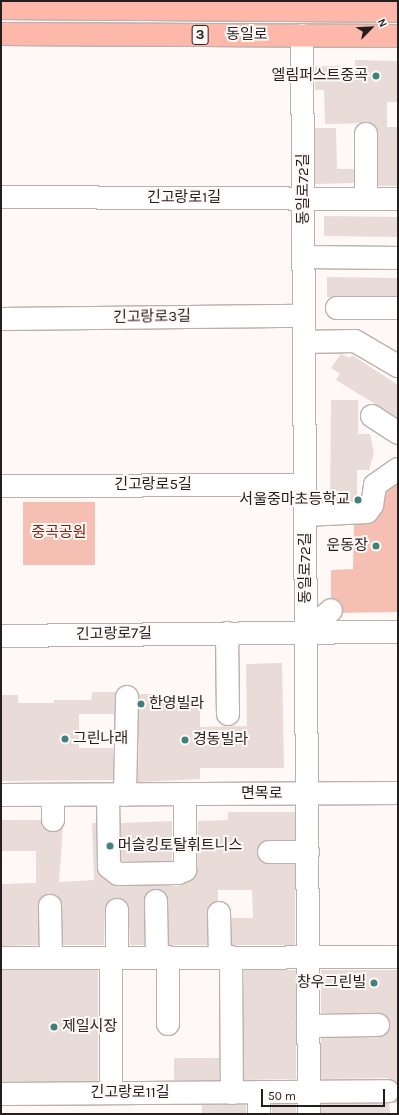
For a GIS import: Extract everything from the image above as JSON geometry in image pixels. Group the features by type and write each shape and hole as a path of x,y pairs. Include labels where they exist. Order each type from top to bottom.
{"main road":[{"name":"동일로","path":"1,8 398,11"},
{"name":"동일로","path":"1,34 398,36"}],"street":[{"name":"동일로72길","path":"302,35 305,199 304,342 309,1114"},
{"path":"366,134 366,199"},
{"name":"긴고랑로1길","path":"1,197 398,199"},
{"path":"304,257 398,258"},
{"path":"336,308 398,308"},
{"name":"긴고랑로3길","path":"1,319 304,316"},
{"path":"304,342 355,341 388,353 398,366"},
{"path":"372,416 398,433"},
{"path":"306,515 367,512 372,505 375,485 398,469"},
{"name":"긴고랑로5길","path":"1,486 305,485"},
{"path":"306,632 331,610"},
{"name":"긴고랑로7길","path":"1,636 398,632"},
{"path":"227,633 228,714"},
{"path":"127,697 109,867 114,873 178,874 185,870 185,794"},
{"name":"면목로","path":"1,795 398,793"},
{"path":"53,795 53,820"},
{"path":"269,852 308,852"},
{"path":"156,901 163,957 168,1024"},
{"path":"50,906 51,958"},
{"path":"112,1093 114,958 117,910"},
{"path":"219,913 225,957 232,1093"},
{"path":"1,958 308,956 398,957"},
{"path":"308,1026 378,1025"},
{"name":"긴고랑로11길","path":"1,1094 388,1091"},
{"path":"259,1092 259,1114"}],"green space":[{"name":"운동장","path":"398,476 398,612 331,613 331,570 353,569 354,523 382,488"},
{"name":"중곡공원","path":"23,502 95,502 95,565 23,565"}],"building":[{"path":"355,60 398,61 398,102 387,102 387,127 398,127 398,186 378,186 378,134 373,123 325,124 324,90 315,90 315,66 355,66"},
{"path":"315,128 336,128 337,169 354,169 354,183 315,184"},
{"path":"324,216 398,217 398,237 324,236"},
{"path":"327,277 398,278 398,296 327,297"},
{"path":"341,354 350,358 352,355 398,385 398,418 336,380 340,374 331,368"},
{"path":"331,400 358,400 358,434 370,434 374,453 369,470 357,470 357,500 330,501"},
{"path":"282,663 284,768 200,768 200,779 138,782 139,694 151,694 151,701 200,701 200,727 247,726 246,664"},
{"path":"92,692 116,692 114,714 79,714 79,748 113,748 113,780 1,781 1,695 18,695 18,703 54,703 54,700 91,700"},
{"path":"228,812 295,812 295,840 263,841 257,852 263,863 295,864 295,945 232,945 232,918 253,918 252,890 218,890 218,901 212,903 207,913 207,945 169,945 168,900 166,894 156,889 149,891 144,901 144,945 130,945 128,904 117,898 110,899 105,910 104,945 63,945 62,905 56,895 50,894 43,896 38,906 38,945 1,946 1,884 36,883 36,851 1,851 1,820 41,820 42,827 53,832 63,827 59,882 94,880 92,823 96,823 97,868 110,884 178,886 190,881 197,870 198,821 228,820"},
{"path":"172,821 172,861 121,861 121,823"},
{"name":"제일시장","path":"1,970 98,970 98,1081 1,1082"},
{"path":"244,970 296,970 296,1079 244,1080"},
{"path":"321,970 398,970 398,1084 388,1078 321,1079 321,1038 379,1037 389,1031 390,1025 388,1018 378,1013 321,1013"},
{"path":"174,1058 219,1058 219,1080 174,1080"},
{"path":"398,1098 398,1103 390,1103"},
{"path":"389,1103 390,1114 321,1114 321,1104"},
{"path":"272,1104 296,1104 296,1114 272,1114"},
{"path":"202,1105 246,1105 246,1114 202,1114"}],"place":[{"name":"엘림퍼스트중곡","path":"376,76"},
{"name":"서울중마초등학교","path":"358,500"},
{"name":"운동장","path":"376,546"},
{"name":"한영빌라","path":"141,704"},
{"name":"그린나래","path":"65,739"},
{"name":"경동빌라","path":"185,740"},
{"name":"머슬킹토탈휘트니스","path":"110,846"},
{"name":"창우그린빌","path":"374,983"},
{"name":"제일시장","path":"54,1027"}]}
